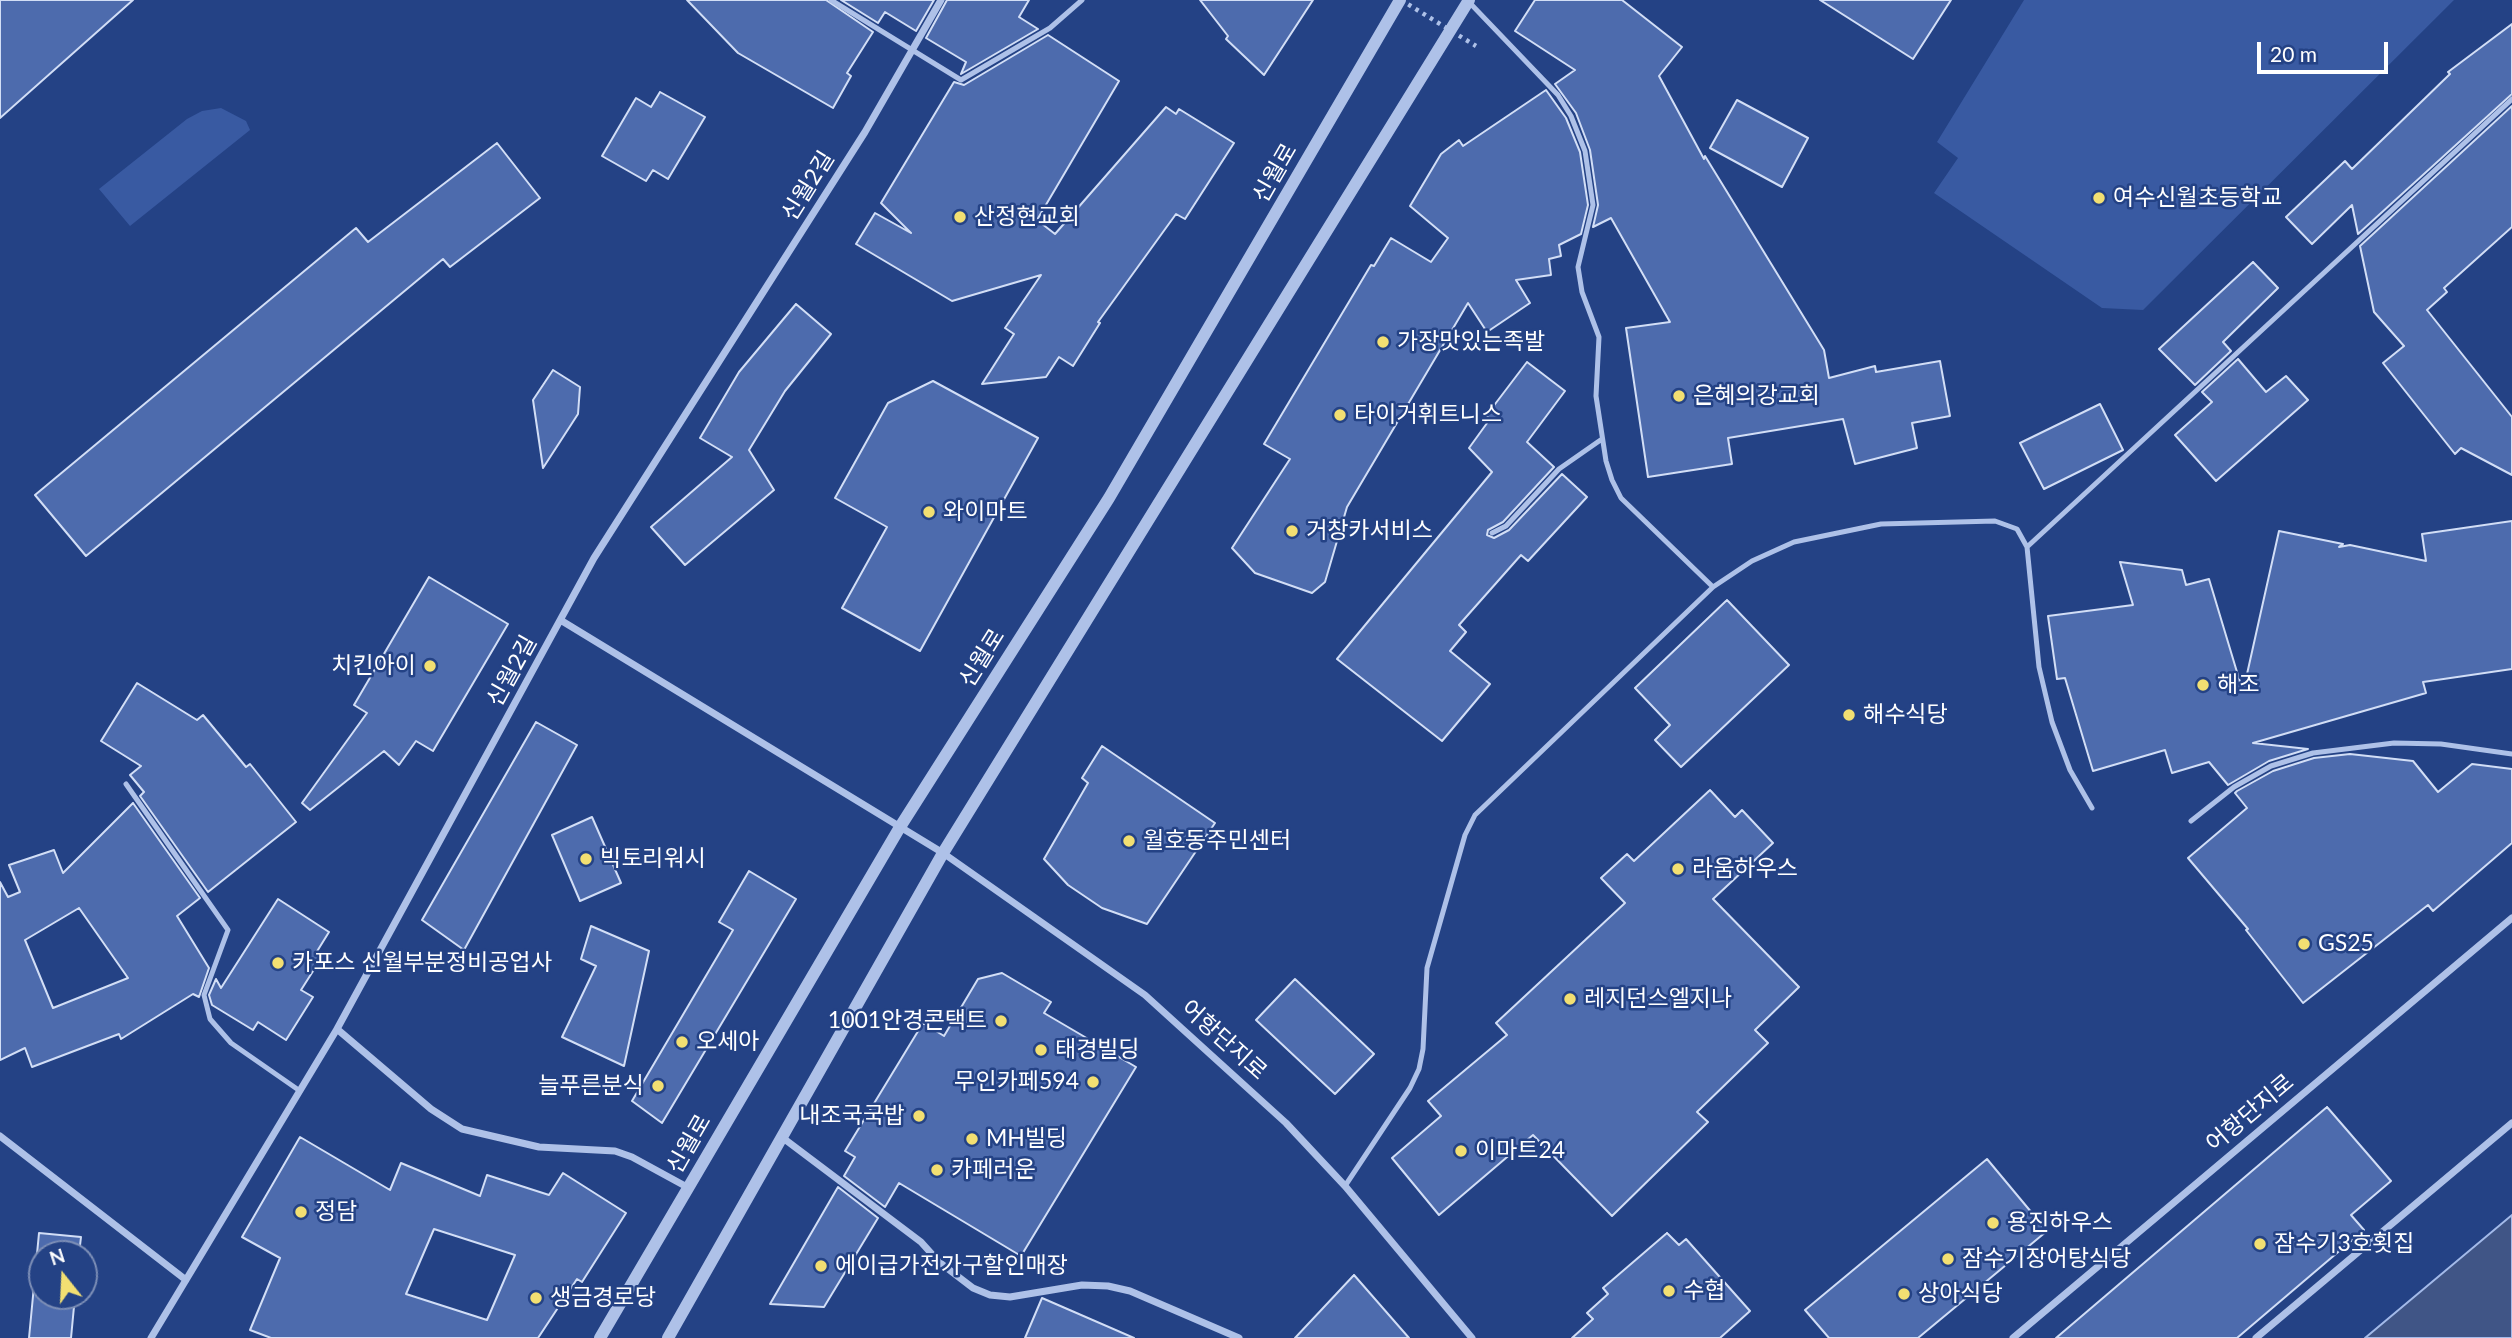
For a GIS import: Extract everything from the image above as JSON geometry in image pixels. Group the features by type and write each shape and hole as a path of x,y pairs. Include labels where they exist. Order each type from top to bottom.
{"street":[{"name":"신월2길","path":"151,1338 337,1030 594,558 865,132 941,0"},
{"name":"신월로","path":"600,1338 900,827 1109,498 1400,0"},
{"path":"668,1338 943,853 1468,0"},
{"name":"어항단지로","path":"562,621 943,853 1154,1003 1276,1114 1345,1186 1472,1338"},
{"name":"어항단지로","path":"2013,1338 2512,918"},
{"path":"337,1030 430,1109 462,1129 539,1147 615,1151 632,1157 687,1187"},
{"path":"2256,1338 2512,1123"},
{"path":"0,1136 186,1280"},
{"path":"783,1138 921,1242 939,1262 973,1287 990,1295 1010,1297 1082,1285 1108,1286 1129,1291 1233,1337"}],"lane":[{"path":"831,0 911,52 961,80 1050,28 1082,0"},
{"path":"1468,0 1558,95 1572,116 1585,152 1593,205 1577,267 1582,292 1599,337 1596,396 1609,471 1621,498 1713,587"},
{"path":"2027,547 2512,99"},
{"path":"1492,533 1506,526 1559,469 1602,439"},
{"path":"1345,1186 1410,1088 1419,1069 1424,1041 1427,968 1465,835 1475,815 1713,587 1752,561 1794,542 1881,524 1995,521 2017,529 2027,547 2039,667 2052,722 2070,770 2092,808"},
{"path":"2191,821 2234,787 2258,773 2313,753 2394,743 2441,744 2512,754"},
{"path":"126,784 228,930 204,995 210,1020 230,1043 300,1091"}],"path":[{"path":"1400,0 1476,46"}],"shaded area":[{"name":"여수신월초등학교","path":"2024,0 2454,0 2143,310 2102,308 1934,193 1958,158 1937,142"},
{"path":"221,108 246,121 250,130 130,226 99,189 187,119 202,111"},
{"path":"2512,1215 2512,1338 2365,1338"}],"building":[{"path":"0,0 133,0 0,118"},
{"path":"687,0 826,0 873,32 847,73 851,76 833,108 738,53"},
{"path":"841,0 934,0 916,31 885,12 878,23"},
{"path":"947,0 1029,0 1019,17 1038,29 961,74 966,62 926,38"},
{"path":"1200,0 1313,0 1264,75 1226,39 1228,36"},
{"path":"1535,0 1622,0 1682,47 1659,76 1704,159 1705,156 1824,350 1829,378 1875,366 1876,372 1940,361 1950,416 1912,423 1917,448 1855,464 1843,419 1728,438 1732,464 1648,477 1626,328 1670,322 1611,218 1593,227 1598,205 1590,150 1576,113 1555,84 1575,70 1515,31"},
{"path":"1820,0 1951,0 1913,59"},
{"path":"2512,24 2512,94 2358,234 2352,205 2312,244 2286,217 2345,161 2352,169 2450,74 2448,72"},
{"path":"1048,35 1119,81 1037,220 1055,234 1166,107 1176,114 1179,109 1234,143 1185,219 1176,214 1098,322 1100,323 1073,366 1059,357 1046,377 982,384 1014,334 1005,328 1041,275 952,301 856,244 875,213 911,233 881,203 954,82 964,85"},
{"path":"1546,90 1566,118 1580,152 1588,205 1581,234 1559,245 1561,256 1549,259 1551,275 1516,280 1530,303 1487,332 1468,303 1347,507 1325,582 1312,593 1255,573 1232,548 1290,459 1264,444 1371,265 1374,266 1391,238 1431,262 1448,238 1410,206 1441,154 1459,140 1463,146"},
{"path":"660,92 705,117 668,179 653,170 646,181 602,156 636,98 651,107"},
{"path":"1737,100 1808,138 1782,187 1710,148"},
{"path":"2512,106 2512,227 2444,288 2447,292 2427,310 2512,417 2512,475 2461,448 2455,454 2383,363 2404,346 2374,312 2360,246"},
{"path":"497,143 540,198 450,267 443,259 86,556 35,495 356,228 368,242"},
{"path":"2253,262 2278,288 2223,342 2231,351 2195,385 2159,349"},
{"path":"796,304 831,334 785,391 749,450 774,490 685,565 651,527 732,457 700,438 739,372"},
{"path":"2238,359 2266,392 2286,376 2308,400 2216,481 2175,435 2212,402 2202,392"},
{"path":"1527,362 1565,391 1527,442 1554,467 1503,522 1488,530 1487,535 1494,538 1509,530 1562,474 1587,497 1528,561 1521,555 1459,625 1466,632 1450,651 1490,684 1442,741 1337,659 1492,472 1469,448 1490,419 1486,416"},
{"path":"553,370 580,387 578,414 543,468 533,400"},
{"name":"와이마트","path":"933,381 1038,438 920,651 842,608 887,527 835,498 888,403"},
{"path":"2100,404 2123,450 2044,489 2020,443"},
{"path":"2512,521 2512,669 2423,682 2426,693 2253,743 2308,749 2269,761 2228,785 2209,762 2172,773 2165,750 2093,771 2065,678 2057,679 2048,616 2133,605 2120,562 2182,570 2186,585 2209,579 2243,692 2279,531 2343,544 2339,547 2350,545 2426,561 2422,534"},
{"path":"429,577 508,624 433,751 416,741 399,765 384,751 310,810 302,803 367,713 354,705"},
{"path":"1727,600 1789,665 1681,767 1655,740 1670,725 1635,688"},
{"path":"137,683 197,720 203,715 246,767 250,764 296,822 208,892 140,796 144,792 130,775 141,766 101,741"},
{"path":"536,722 577,745 464,950 422,920"},
{"name":"월호동주민센터","path":"1102,746 1215,823 1147,924 1102,908 1068,885 1044,859 1088,783 1082,778"},
{"path":"2350,754 2413,761 2438,792 2472,764 2512,769 2512,843 2433,911 2428,905 2303,1003 2246,930 2248,929 2188,858 2247,808 2235,793 2237,791 2273,771 2314,758"},
{"path":"1710,790 1735,817 1742,810 1773,843 1713,899 1799,987 1755,1030 1768,1043 1697,1112 1708,1122 1612,1216 1533,1135 1439,1215 1392,1158 1441,1116 1428,1101 1507,1035 1496,1023 1625,903 1601,878 1627,854 1634,861"},
{"path":"133,803 200,898 177,916 209,968 199,997 193,994 121,1039 119,1034 32,1067 25,1048 0,1060 0,882 8,897 20,892 9,865 54,850 63,873","holes":["79,908 128,978 53,1008 25,940"]},
{"name":"빅토리워시","path":"592,817 621,883 580,901 552,835"},
{"path":"749,871 796,899 662,1123 632,1101 733,930 719,922"},
{"name":"카포스 신월부분정비공업사","path":"278,899 329,932 316,953 322,957 301,990 313,997 286,1040 258,1022 253,1030 212,1005 209,995 216,979 221,988"},
{"path":"591,926 649,951 624,1066 562,1037 596,966 581,959"},
{"name":"MH빌딩","path":"1002,973 1051,1002 1044,1013 1136,1067 1021,1256 899,1183 885,1207 844,1176 855,1157 845,1151 923,1023 944,1036 978,979"},
{"path":"1295,979 1374,1054 1335,1094 1256,1020"},
{"path":"2327,1107 2391,1181 2351,1215 2364,1230 2237,1338 2056,1338"},
{"path":"300,1137 390,1190 401,1163 480,1196 487,1175 549,1195 563,1173 626,1213 582,1282 577,1279 538,1338 271,1338 250,1330 280,1258 242,1237","holes":["434,1229 515,1255 487,1320 406,1294"]},
{"path":"1987,1159 2047,1231 1918,1338 1829,1338 1805,1310"},
{"name":"에이급가전가구할인매장","path":"838,1187 878,1218 824,1307 770,1304"},
{"path":"39,1233 81,1237 81,1240 38,1240"},
{"name":"수협","path":"1667,1233 1679,1245 1686,1239 1750,1311 1720,1338 1572,1338 1593,1319 1587,1313 1608,1294 1603,1288"},
{"path":"1354,1275 1409,1338 1295,1338"},
{"path":"1042,1298 1134,1338 1025,1338"},
{"path":"32,1310 74,1310 71,1338 29,1338"}],"place":[{"name":"여수신월초등학교","path":"2099,198"},
{"name":"산정현교회","path":"960,217"},
{"name":"가장맛있는족발","path":"1383,342"},
{"name":"은혜의강교회","path":"1679,396"},
{"name":"타이거휘트니스","path":"1340,415"},
{"name":"와이마트","path":"929,512"},
{"name":"거창카서비스","path":"1292,531"},
{"name":"치킨아이","path":"430,666"},
{"name":"해조","path":"2203,685"},
{"name":"해수식당","path":"1849,715"},
{"name":"월호동주민센터","path":"1129,841"},
{"name":"빅토리워시","path":"586,859"},
{"name":"라움하우스","path":"1678,869"},
{"name":"GS25","path":"2304,944"},
{"name":"카포스 신월부분정비공업사","path":"278,963"},
{"name":"레지던스엘지나","path":"1570,999"},
{"name":"1001안경콘택트","path":"1001,1021"},
{"name":"오세아","path":"682,1042"},
{"name":"태경빌딩","path":"1041,1050"},
{"name":"무인카페594","path":"1093,1082"},
{"name":"늘푸른분식","path":"658,1086"},
{"name":"내조국국밥","path":"919,1116"},
{"name":"MH빌딩","path":"972,1139"},
{"name":"이마트24","path":"1461,1151"},
{"name":"카페러운","path":"937,1170"},
{"name":"정담","path":"301,1212"},
{"name":"용진하우스","path":"1993,1223"},
{"name":"잠수기3호횟집","path":"2260,1244"},
{"name":"잠수기장어탕식당","path":"1948,1259"},
{"name":"에이급가전가구할인매장","path":"821,1266"},
{"name":"수협","path":"1669,1291"},
{"name":"상아식당","path":"1904,1294"},
{"name":"생금경로당","path":"536,1298"}]}
